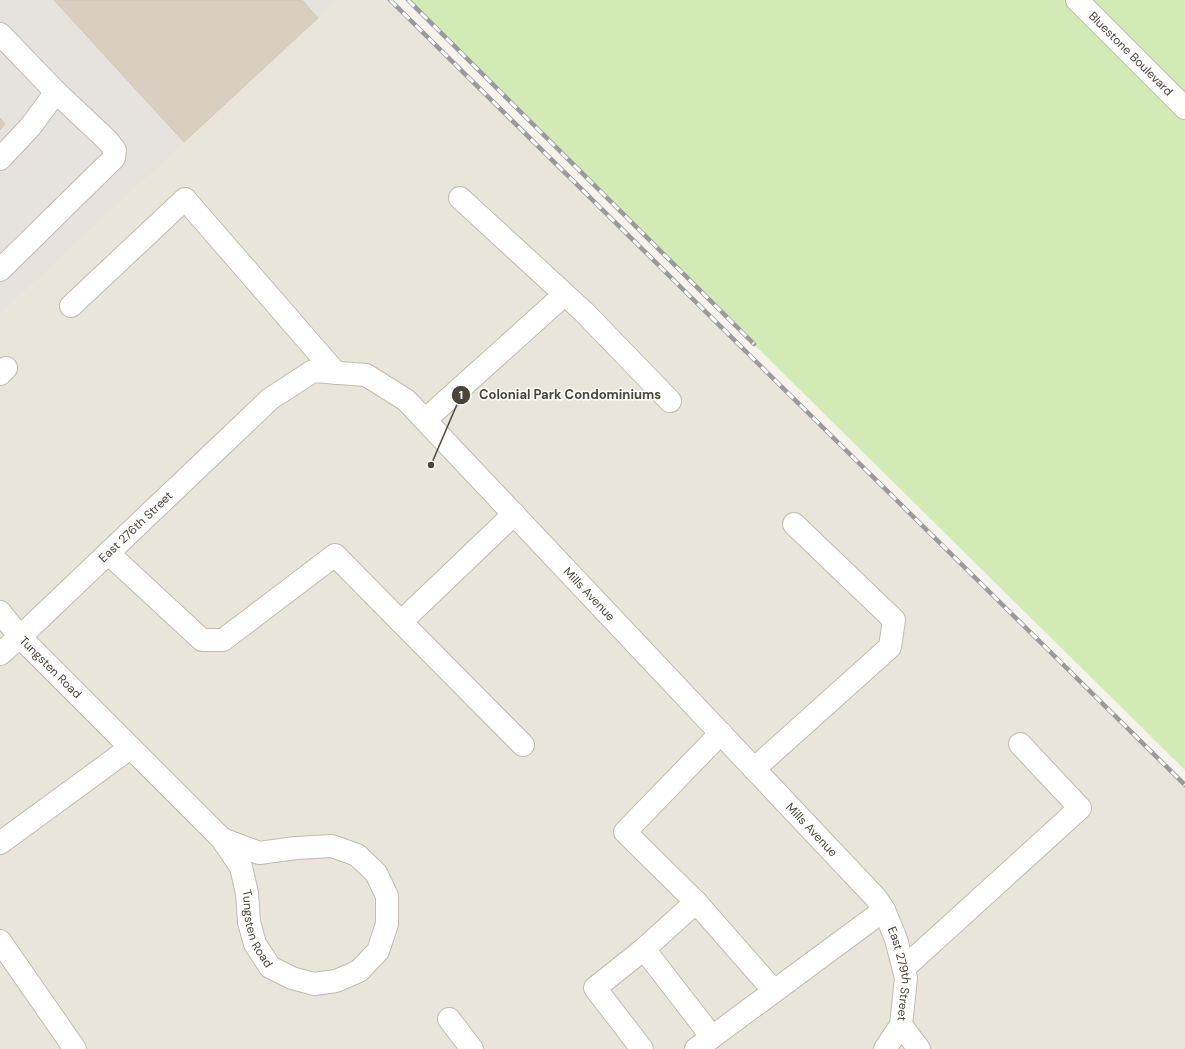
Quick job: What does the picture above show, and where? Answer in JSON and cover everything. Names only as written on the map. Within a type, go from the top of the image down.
[{"type":"street","name":"Bluestone Boulevard","points":[[1077,0],[1185,108]]},
{"type":"street","points":[[0,34],[56,92],[107,140],[115,150],[114,158],[0,270]]},
{"type":"street","points":[[0,159],[31,126],[56,92]]},
{"type":"street","points":[[460,198],[584,312],[670,401]]},
{"type":"street","points":[[71,306],[185,199],[336,373]]},
{"type":"street","points":[[425,420],[564,294]]},
{"type":"street","name":"Mills Avenue","points":[[270,399],[313,371],[366,375],[406,400],[721,733],[880,904]]},
{"type":"street","name":"East 276th Street","points":[[0,654],[20,637],[270,399]]},
{"type":"street","points":[[401,622],[514,514]]},
{"type":"street","points":[[754,769],[890,647],[894,620],[794,524]]},
{"type":"street","points":[[108,553],[202,640],[223,640],[335,555],[523,745]]},
{"type":"street","name":"Tungsten Road","points":[[0,612],[20,637],[222,839],[241,867],[247,893],[249,922],[255,944],[270,966],[292,978],[314,984],[336,980],[360,971],[378,951],[387,924],[387,896],[376,872],[357,855],[332,846],[296,848],[258,853],[222,839]]},
{"type":"street","points":[[721,733],[625,832],[696,902],[774,991]]},
{"type":"street","points":[[904,968],[1080,808],[1020,744]]},
{"type":"street","points":[[0,843],[130,748]]},
{"type":"street","points":[[642,1049],[595,988],[644,949],[696,902]]},
{"type":"street","points":[[644,949],[704,1043],[774,991],[880,904]]},
{"type":"street","name":"East 279th Street","points":[[880,904],[896,939],[906,978],[901,1025],[885,1049]]},
{"type":"street","points":[[0,941],[75,1049]]},
{"type":"street","points":[[449,1019],[472,1049]]},
{"type":"street","points":[[901,1025],[919,1049]]},
{"type":"shaded area","points":[[0,0],[338,0],[0,315]]},
{"type":"shaded area","points":[[338,0],[390,0],[1185,785],[1185,1049],[0,1049],[0,315]]},
{"type":"green space","points":[[408,0],[1185,0],[1185,770],[796,386]]},
{"type":"building","points":[[54,0],[302,0],[318,18],[184,142]]},
{"type":"building","points":[[0,118],[5,124],[0,130]]},
{"type":"railway","points":[[390,0],[1185,785]]},
{"type":"railway","points":[[408,0],[754,344]]},
{"type":"place","name":"Colonial Park Condominiums","points":[[431,465]]}]
